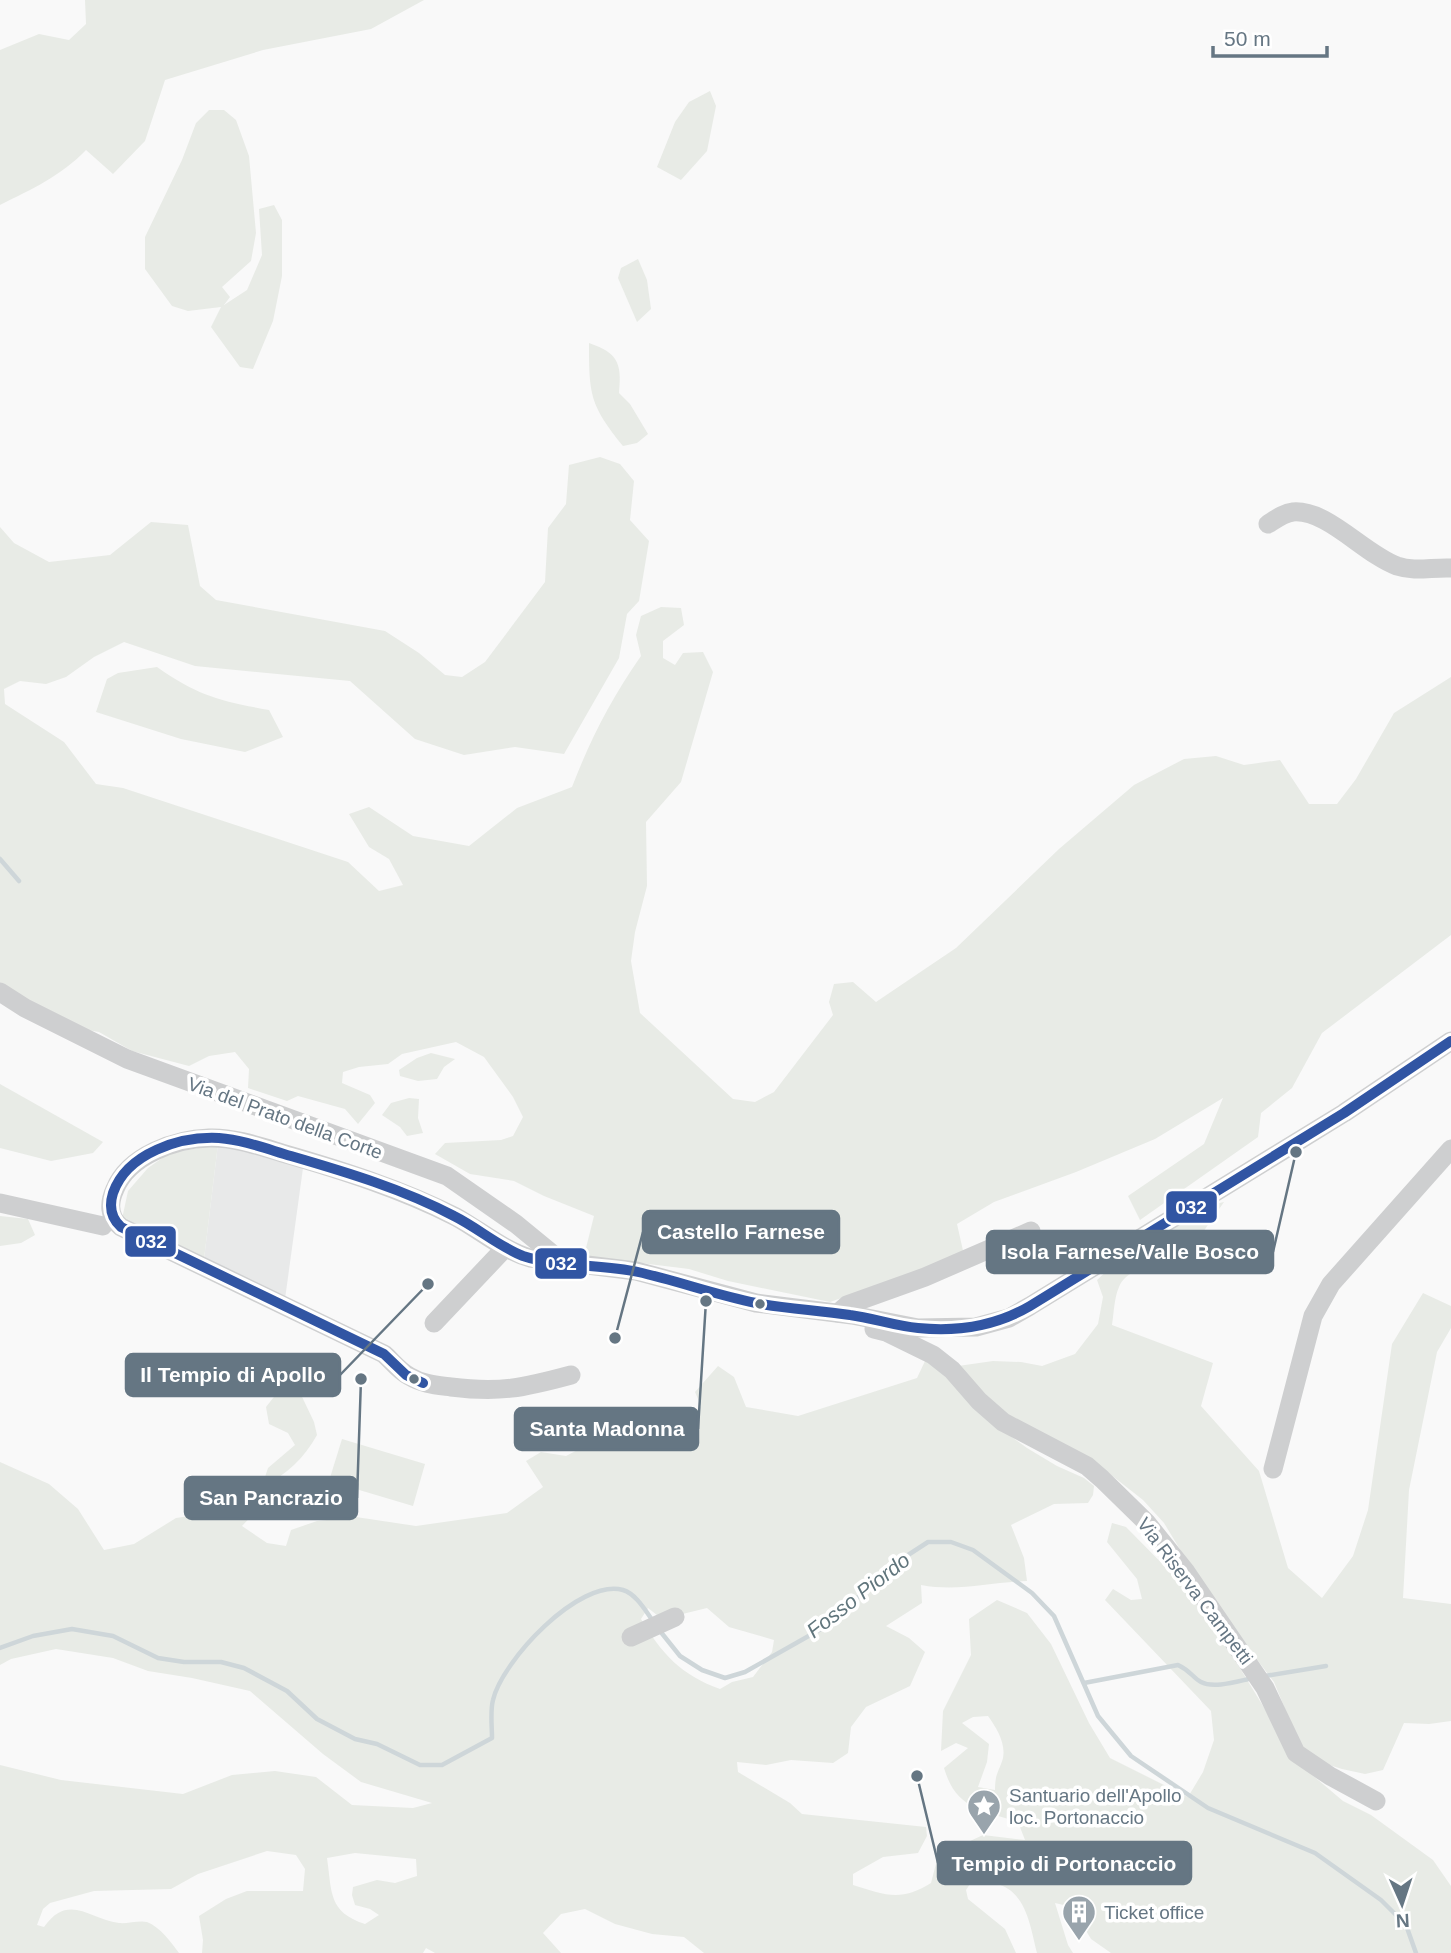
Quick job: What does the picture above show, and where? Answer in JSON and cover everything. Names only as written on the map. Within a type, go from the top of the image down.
[{"type":"street","points":[[1268,524],[1290,513],[1316,515],[1381,559],[1412,570],[1451,568]]},
{"type":"street","name":"Via del Prato della Corte","points":[[0,992],[25,1008],[127,1059],[447,1176],[516,1224],[555,1256],[557,1262]]},
{"type":"street","points":[[570,1375],[500,1391],[424,1384],[406,1375],[384,1354],[121,1227],[114,1222],[111,1206],[119,1181],[152,1153],[185,1140],[212,1138],[237,1142],[302,1158],[408,1194],[455,1217],[505,1248],[530,1258],[636,1271],[756,1303],[845,1314],[918,1328],[976,1327],[1009,1318],[1344,1113],[1451,1041]]},
{"type":"street","points":[[1273,1469],[1313,1317],[1321,1299],[1331,1284],[1451,1149]]},
{"type":"street","points":[[0,1203],[103,1226]]},
{"type":"street","points":[[845,1314],[847,1305],[925,1278],[1031,1231]]},
{"type":"street","points":[[434,1323],[505,1248]]},
{"type":"street","name":"Via Riserva Campetti","points":[[845,1314],[856,1325],[886,1332],[933,1355],[952,1370],[979,1401],[1003,1422],[1087,1466],[1102,1479],[1146,1522],[1186,1572],[1251,1664],[1296,1754],[1329,1776],[1376,1801]]},
{"type":"street","points":[[638,1634],[672,1619]]},
{"type":"shaded area","points":[[85,0],[424,0],[371,29],[263,50],[165,80],[145,141],[113,174],[86,150],[56,175],[0,205],[0,50],[39,34],[69,40],[86,24]]},
{"type":"shaded area","points":[[710,91],[716,106],[707,151],[681,180],[657,167],[675,122],[689,102]]},
{"type":"shaded area","points":[[209,110],[224,110],[236,120],[249,156],[256,233],[251,261],[222,287],[230,297],[224,305],[247,290],[262,255],[259,209],[274,205],[282,220],[282,276],[273,321],[253,369],[240,367],[211,327],[221,307],[188,311],[172,306],[145,269],[145,237],[182,160],[196,123]]},
{"type":"shaded area","points":[[638,259],[647,280],[651,309],[637,322],[618,278],[621,268]]},
{"type":"shaded area","points":[[589,343],[606,351],[616,360],[620,374],[619,393],[630,404],[648,434],[637,443],[623,446],[598,409],[591,388]]},
{"type":"shaded area","points":[[600,457],[620,464],[634,481],[630,520],[649,541],[639,601],[627,614],[619,658],[564,754],[515,747],[464,755],[415,739],[350,681],[195,666],[124,642],[94,657],[66,677],[46,684],[20,681],[4,689],[5,704],[64,742],[96,784],[123,788],[348,862],[379,891],[403,885],[389,859],[369,847],[349,814],[369,807],[413,836],[469,846],[517,808],[572,787],[602,719],[641,656],[636,635],[641,616],[661,607],[681,608],[684,625],[663,641],[663,658],[675,665],[683,653],[703,652],[713,672],[681,782],[646,822],[647,886],[635,932],[631,961],[640,1013],[733,1099],[755,1102],[774,1092],[833,1015],[829,1002],[834,984],[853,982],[876,1002],[956,948],[1059,849],[1134,785],[1184,759],[1216,756],[1244,765],[1280,760],[1309,804],[1337,804],[1356,779],[1394,713],[1451,677],[1451,935],[1322,1033],[1292,1088],[1261,1113],[1258,1137],[1140,1220],[1128,1196],[1204,1144],[1223,1098],[1155,1139],[994,1202],[957,1224],[964,1255],[830,1302],[728,1281],[689,1269],[584,1256],[594,1216],[514,1181],[470,1174],[435,1154],[445,1143],[501,1140],[513,1136],[523,1117],[513,1097],[484,1057],[456,1042],[402,1054],[388,1064],[359,1067],[343,1072],[342,1083],[370,1095],[375,1103],[358,1124],[345,1109],[298,1096],[287,1101],[248,1088],[249,1069],[235,1052],[209,1056],[189,1066],[132,1051],[99,1032],[76,1028],[0,986],[0,527],[14,543],[49,562],[110,555],[151,522],[188,525],[200,586],[216,600],[385,631],[419,653],[445,675],[462,677],[485,662],[545,582],[548,528],[566,504],[569,465]]},
{"type":"shaded area","points":[[157,667],[185,685],[210,696],[269,710],[283,737],[245,752],[181,739],[96,712],[107,679],[118,673]]},
{"type":"shaded area","points":[[431,1053],[455,1059],[444,1067],[437,1079],[418,1081],[400,1076],[399,1070],[417,1058]]},
{"type":"shaded area","points":[[0,1084],[103,1142],[93,1153],[51,1161],[0,1148]]},
{"type":"shaded area","points":[[409,1098],[419,1099],[418,1118],[423,1133],[407,1136],[400,1127],[382,1115],[391,1103]]},
{"type":"shaded area","points":[[218,1144],[303,1168],[285,1299],[204,1259]]},
{"type":"shaded area","points":[[218,1144],[204,1259],[122,1219],[128,1191],[148,1168],[168,1154]]},
{"type":"shaded area","points":[[1224,1202],[1187,1255],[1149,1265],[1123,1280],[1116,1296],[1112,1325],[1213,1363],[1201,1406],[1259,1471],[1288,1568],[1322,1598],[1353,1556],[1368,1510],[1392,1344],[1423,1293],[1451,1306],[1451,1328],[1437,1352],[1409,1490],[1403,1598],[1451,1604],[1451,1721],[1404,1723],[1383,1770],[1365,1774],[1342,1769],[1323,1763],[1302,1750],[1274,1682],[1207,1594],[1164,1523],[1143,1500],[1087,1456],[1009,1417],[986,1399],[958,1366],[993,1361],[1042,1366],[1075,1354],[1098,1324],[1103,1297],[1097,1280],[1125,1254],[1211,1205]]},
{"type":"shaded area","points":[[0,1216],[28,1219],[35,1235],[21,1243],[0,1246]]},
{"type":"shaded area","points":[[926,1359],[955,1383],[990,1421],[1027,1448],[1084,1478],[1094,1486],[1093,1495],[1088,1503],[1054,1504],[1011,1525],[1024,1558],[1027,1581],[961,1587],[921,1585],[922,1603],[886,1626],[909,1638],[925,1652],[910,1686],[866,1707],[851,1727],[848,1753],[833,1763],[791,1760],[766,1765],[737,1762],[738,1772],[790,1803],[802,1814],[926,1827],[927,1836],[918,1853],[883,1857],[853,1874],[853,1885],[874,1892],[902,1895],[920,1889],[931,1883],[938,1856],[983,1835],[1025,1840],[1018,1822],[972,1806],[955,1792],[944,1768],[968,1748],[956,1743],[941,1751],[943,1711],[971,1655],[969,1619],[997,1600],[1027,1613],[1051,1644],[1089,1723],[1110,1758],[1188,1797],[1203,1772],[1214,1740],[1211,1711],[1105,1600],[1113,1589],[1131,1600],[1142,1599],[1137,1579],[1107,1542],[1112,1523],[1126,1527],[1199,1601],[1291,1757],[1343,1801],[1371,1815],[1433,1860],[1451,1886],[1451,1953],[1111,1953],[1091,1939],[1072,1907],[1055,1903],[1073,1953],[1037,1953],[1030,1924],[1016,1896],[1000,1885],[972,1881],[966,1890],[968,1899],[1005,1929],[1016,1953],[704,1953],[684,1937],[652,1934],[615,1924],[585,1909],[561,1914],[543,1933],[561,1953],[435,1953],[426,1948],[423,1953],[202,1953],[199,1916],[226,1899],[247,1891],[303,1891],[305,1869],[296,1855],[267,1851],[198,1874],[171,1889],[94,1891],[50,1903],[43,1909],[37,1925],[44,1927],[62,1911],[71,1910],[119,1923],[147,1922],[161,1931],[179,1953],[0,1953],[0,1765],[61,1780],[183,1794],[232,1775],[275,1771],[316,1777],[352,1805],[413,1808],[432,1803],[361,1782],[323,1754],[250,1691],[148,1671],[113,1658],[56,1649],[11,1659],[0,1665],[0,1462],[49,1484],[78,1509],[104,1550],[134,1544],[176,1518],[210,1513],[252,1499],[260,1507],[242,1526],[267,1543],[286,1546],[291,1530],[317,1521],[356,1517],[416,1526],[507,1513],[543,1487],[526,1461],[541,1452],[566,1456],[591,1443],[613,1444],[685,1424],[701,1406],[695,1392],[718,1366],[734,1377],[746,1407],[798,1416],[917,1378]],"holes":[[[648,1608],[662,1619],[707,1608],[729,1627],[774,1640],[772,1652],[753,1677],[732,1682],[720,1689],[683,1670],[665,1653],[641,1619]],[[988,1716],[1002,1741],[1004,1752],[996,1776],[995,1790],[978,1787],[987,1762],[989,1744],[962,1723],[973,1717]],[[355,1853],[416,1859],[417,1876],[395,1883],[377,1880],[353,1887],[355,1905],[379,1915],[365,1924],[353,1919],[338,1907],[331,1891],[327,1858]]]},
{"type":"shaded area","points":[[294,1380],[314,1422],[317,1435],[294,1465],[262,1486],[268,1468],[295,1445],[288,1433],[269,1424],[266,1407],[281,1388]]},
{"type":"shaded area","points":[[342,1439],[425,1464],[413,1506],[329,1481]]},
{"type":"waterway","points":[[0,859],[19,881]]},
{"type":"waterway","name":"Fosso Piordo","points":[[660,1631],[680,1656],[702,1670],[725,1678],[745,1672],[821,1629],[905,1557],[928,1542],[951,1542],[973,1550],[1032,1593],[1054,1616],[1098,1716],[1131,1756],[1208,1808],[1315,1853],[1381,1900],[1406,1925],[1416,1953]]},
{"type":"waterway","name":"Fosso Piordo","points":[[0,1648],[33,1636],[72,1629],[113,1636],[158,1658],[184,1662],[221,1662],[244,1668],[287,1691],[317,1719],[355,1739],[377,1744],[420,1765],[442,1765],[492,1738],[492,1704],[499,1684],[526,1645],[565,1609],[585,1597],[605,1590],[623,1590],[636,1599],[653,1621]]},
{"type":"waterway","points":[[1084,1683],[1178,1665],[1206,1684],[1226,1684],[1253,1678]]},
{"type":"waterway","points":[[1265,1676],[1326,1666]]},
{"type":"transit line","name":"032","points":[[423,1383],[406,1375],[384,1354],[121,1227],[115,1220],[111,1207],[113,1193],[120,1179],[142,1157],[172,1144],[204,1138],[237,1141],[395,1189],[435,1206],[514,1252],[536,1260],[638,1272],[768,1305],[850,1315],[909,1327],[962,1328],[990,1323],[1030,1306],[1344,1113],[1451,1041]]},
{"type":"place","name":"Isola Farnese/Valle Bosco","points":[[1296,1152]]},
{"type":"place","name":"Il Tempio di Apollo","points":[[428,1284]]},
{"type":"place","name":"Santa Madonna","points":[[706,1301]]},
{"type":"place","name":"Castello Farnese","points":[[615,1338]]},
{"type":"place","name":"San Pancrazio","points":[[361,1379]]},
{"type":"place","name":"Tempio di Portonaccio","points":[[917,1776]]},
{"type":"place","name":"Santuario dell'Apollo loc. Portonaccio","points":[[984,1836]]},
{"type":"place","name":"Ticket office","points":[[1079,1942]]}]
